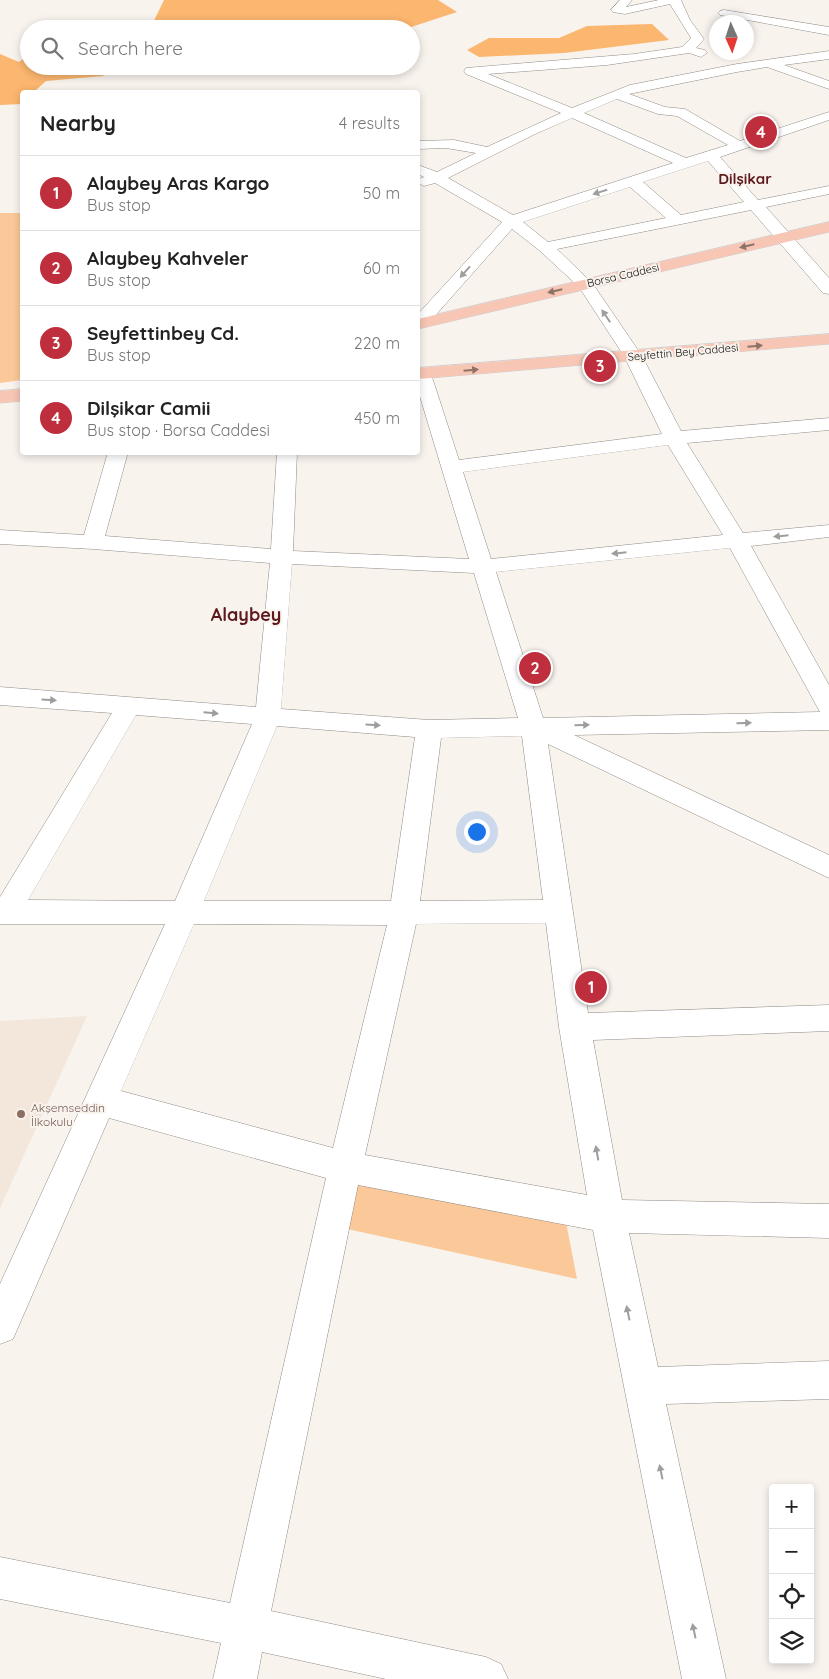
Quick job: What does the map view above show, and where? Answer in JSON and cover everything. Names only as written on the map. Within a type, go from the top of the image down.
[{"type":"main road","name":"Borsa Caddesi","points":[[420,323],[829,227]]},
{"type":"main road","name":"Seyfettin Bey Caddesi","points":[[420,374],[829,339]]},
{"type":"main road","points":[[0,397],[20,395]]},
{"type":"main road","points":[[0,404],[20,402]]},
{"type":"street","points":[[626,0],[617,10],[625,11],[674,0],[680,8],[684,20],[703,37],[687,48],[688,50]]},
{"type":"street","points":[[724,13],[829,31]]},
{"type":"street","points":[[754,23],[763,21]]},
{"type":"street","points":[[687,164],[572,112],[470,71],[561,66],[649,57],[688,50],[718,57],[737,68]]},
{"type":"street","points":[[420,183],[437,178],[572,112],[630,89],[737,68],[829,54]]},
{"type":"street","points":[[768,63],[829,85]]},
{"type":"street","points":[[618,94],[663,111],[680,112],[738,145]]},
{"type":"street","points":[[420,321],[511,221],[634,182],[738,145],[824,123]]},
{"type":"street","points":[[420,145],[444,142],[461,144],[489,152]]},
{"type":"street","points":[[711,155],[754,206],[786,237],[829,289]]},
{"type":"street","points":[[420,170],[511,221],[545,247],[585,284],[633,356],[674,438],[737,541],[829,708]]},
{"type":"street","points":[[634,182],[679,221]]},
{"type":"street","points":[[545,247],[829,190]]},
{"type":"street","points":[[420,374],[533,726],[575,1026],[608,1216],[704,1679]]},
{"type":"street","points":[[451,467],[674,438],[829,424]]},
{"type":"street","points":[[93,542],[117,455]]},
{"type":"street","points":[[0,1326],[99,1100],[185,911],[268,717],[282,557],[287,455]]},
{"type":"street","points":[[0,537],[93,542],[282,557],[482,567],[829,531]]},
{"type":"street","points":[[0,696],[429,729],[829,721]]},
{"type":"street","points":[[3,912],[129,706]]},
{"type":"street","points":[[533,726],[827,866]]},
{"type":"street","points":[[235,1679],[345,1167],[404,913],[429,729]]},
{"type":"street","points":[[3,912],[404,913],[559,911]]},
{"type":"street","points":[[575,1026],[829,1018]]},
{"type":"street","points":[[99,1100],[345,1167],[608,1216],[829,1221]]},
{"type":"street","points":[[643,1386],[829,1380]]},
{"type":"street","points":[[0,1578],[246,1627],[486,1679]]},
{"type":"shaded area","points":[[164,0],[438,0],[457,12],[420,24],[420,20],[154,20]]},
{"type":"shaded area","points":[[652,24],[669,40],[564,53],[479,57],[467,50],[489,38],[559,38],[587,26]]},
{"type":"shaded area","points":[[0,54],[20,61],[20,75],[104,75],[46,81],[36,90],[20,90],[20,104],[0,105]]},
{"type":"shaded area","points":[[0,213],[20,213],[20,380],[0,383]]},
{"type":"shaded area","name":"Akşemseddin İlkokulu","points":[[87,1016],[0,1208],[0,1021]]},
{"type":"shaded area","points":[[353,1180],[566,1222],[577,1279],[338,1227]]},
{"type":"place","name":"Dilşikar Camii","points":[[761,132]]},
{"type":"place","name":"Seyfettinbey Cd.","points":[[600,366]]},
{"type":"place","name":"Alaybey Kahveler","points":[[535,668]]},
{"type":"place","name":"Alaybey Aras Kargo","points":[[591,987]]},
{"type":"place","name":"Akşemseddin İlkokulu","points":[[21,1114]]},
{"type":"district","name":"Dilşikar","points":[[745,178]]},
{"type":"district","name":"Alaybey","points":[[246,614]]}]
